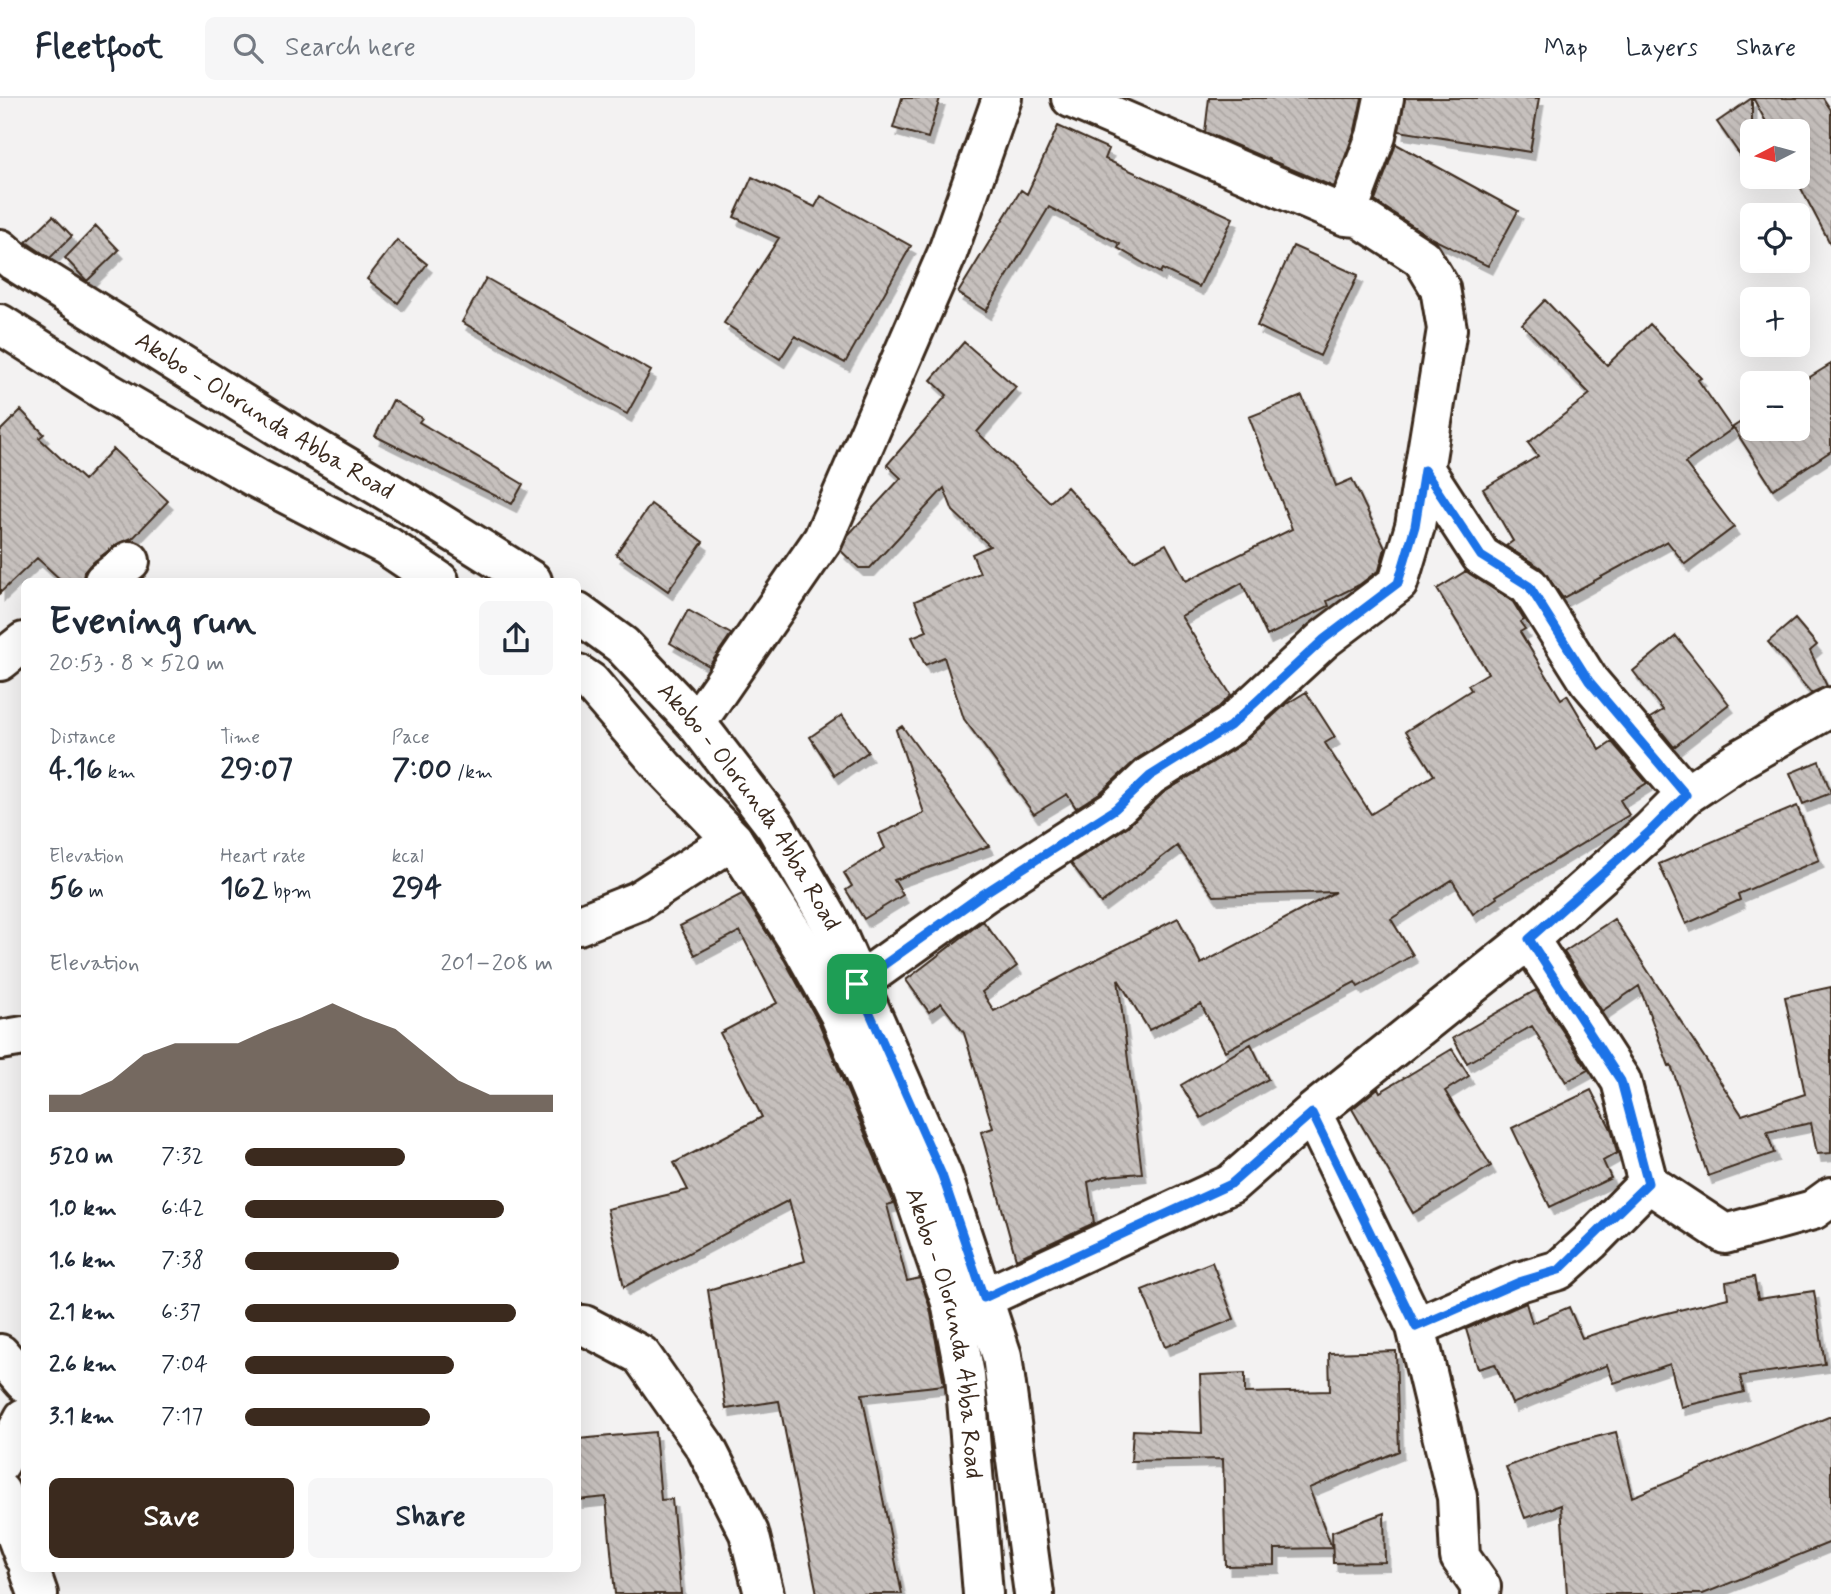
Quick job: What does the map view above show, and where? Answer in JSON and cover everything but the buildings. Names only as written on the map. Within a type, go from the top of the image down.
[{"type":"street","points":[[696,723],[823,539],[947,254],[1002,98]]},
{"type":"street","points":[[857,984],[983,894],[1115,809],[1150,776],[1230,726],[1324,639],[1398,583],[1415,526],[1447,329],[1440,288],[1422,258],[1359,217],[1346,216],[1071,98]]},
{"type":"street","points":[[1346,216],[1376,136],[1384,98]]},
{"type":"street","name":"Akobo - Olorunda Abba Road","points":[[0,249],[14,261],[145,344],[528,578]]},
{"type":"street","name":"Akobo - Olorunda Abba Road","points":[[0,324],[102,389],[256,478],[387,546],[435,578]]},
{"type":"street","points":[[102,389],[145,344]]},
{"type":"street","points":[[1424,470],[1481,556],[1529,586],[1589,681],[1686,795]]},
{"type":"street","name":"Akobo - Olorunda Abba Road","points":[[581,615],[622,645],[696,723],[776,827],[835,930],[942,1175],[1002,1356],[1034,1594]]},
{"type":"street","points":[[0,661],[21,644]]},
{"type":"street","name":"Akobo - Olorunda Abba Road","points":[[581,676],[590,682],[664,768],[733,840],[804,950],[838,1013],[912,1188],[951,1302],[965,1376],[983,1594]]},
{"type":"street","points":[[984,1298],[1231,1184],[1312,1113],[1529,939],[1650,831],[1686,795],[1737,761],[1831,707]]},
{"type":"street","points":[[581,924],[638,901],[733,840]]},
{"type":"street","points":[[1529,939],[1621,1081],[1648,1183],[1725,1234],[1813,1210],[1831,1197]]},
{"type":"street","points":[[0,1040],[21,1036]]},
{"type":"street","points":[[1312,1113],[1416,1327],[1457,1497],[1460,1557],[1481,1587],[1480,1594]]},
{"type":"street","points":[[1416,1327],[1519,1282],[1559,1270],[1648,1183]]},
{"type":"street","points":[[581,1325],[641,1355],[706,1448],[748,1533],[764,1594]]},
{"type":"street","points":[[0,1354],[21,1378]]},
{"type":"street","points":[[0,1462],[21,1424]]},
{"type":"street","points":[[0,1492],[21,1548]]},
{"type":"street","points":[[30,1572],[38,1594]]},
{"type":"route","points":[[1424,470],[1481,556],[1529,586],[1589,681],[1686,795],[1650,831],[1529,939],[1621,1081],[1648,1183],[1559,1270],[1519,1282],[1416,1327],[1312,1113],[1231,1184],[984,1298],[942,1175],[857,984],[983,894],[1115,809],[1150,776],[1230,726],[1324,639],[1398,583],[1415,526],[1424,470]]}]
